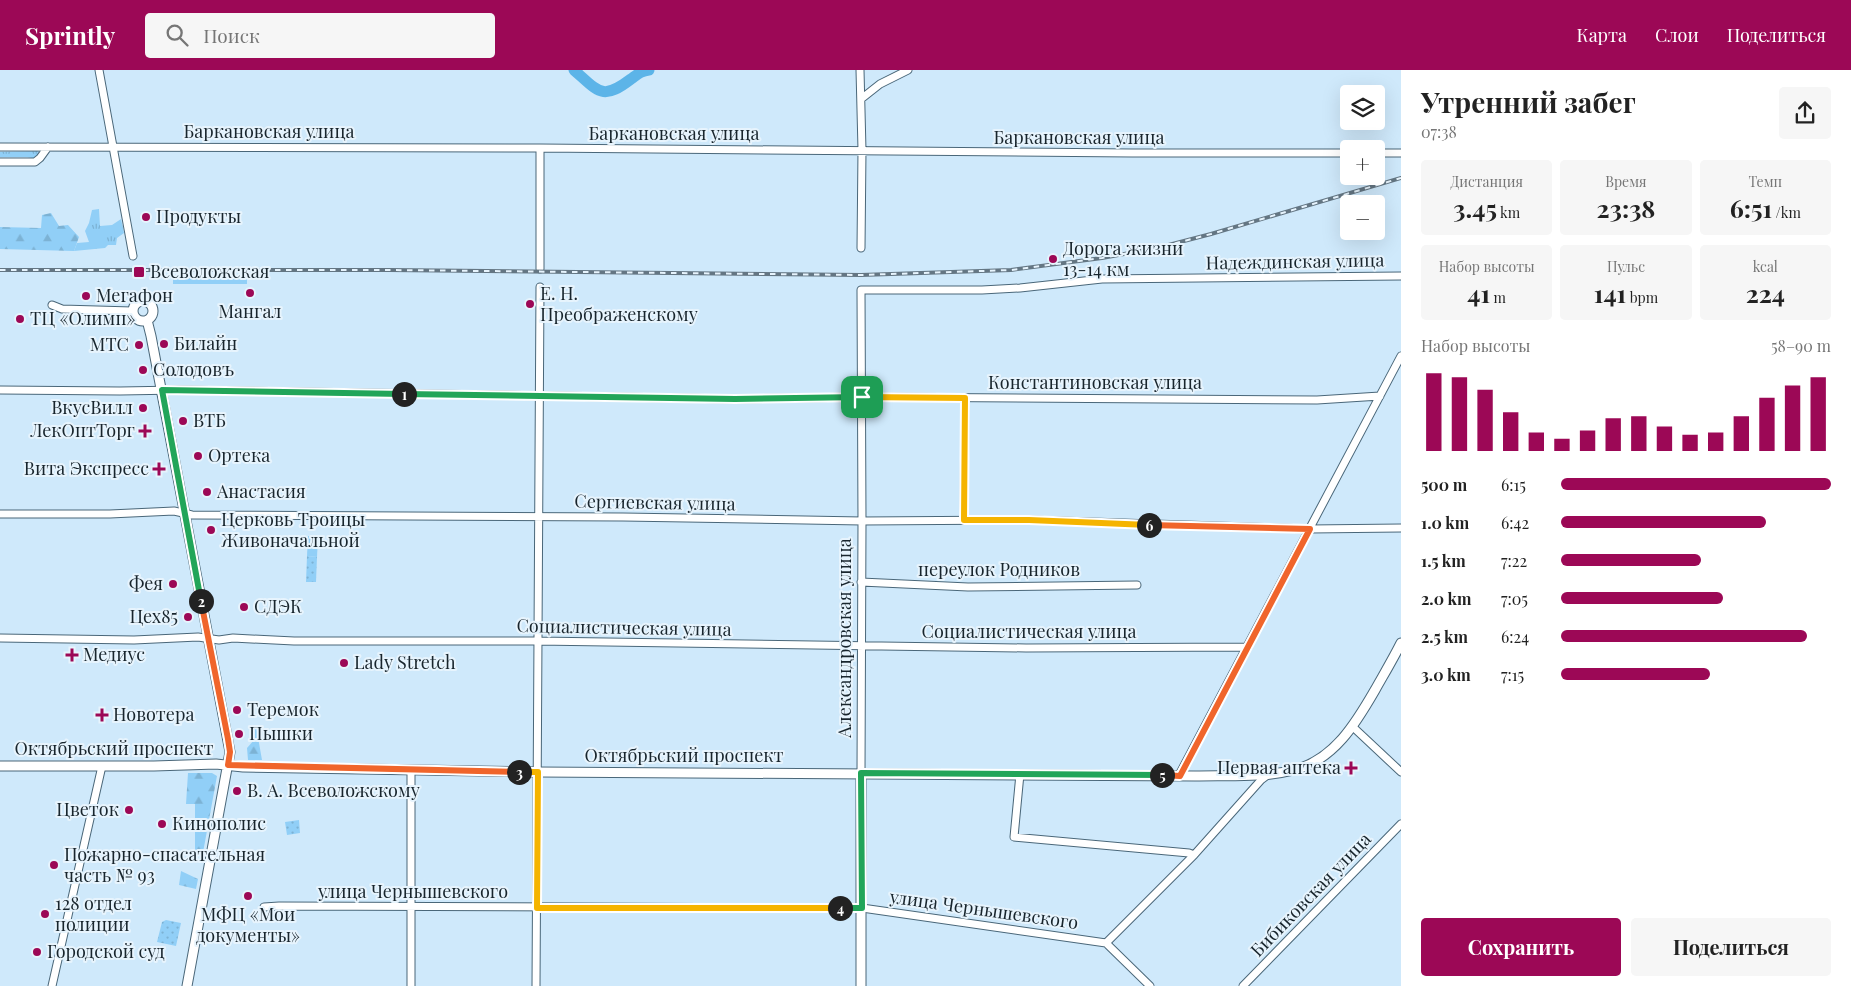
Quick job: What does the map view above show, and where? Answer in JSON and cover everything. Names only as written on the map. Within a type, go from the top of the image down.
[{"type":"street","points":[[98,70],[133,256]]},
{"type":"street","points":[[860,70],[862,248]]},
{"type":"street","points":[[861,99],[880,84],[908,70]]},
{"type":"street","name":"Баркановская улица","points":[[0,147],[1340,153]]},
{"type":"street","points":[[0,162],[35,162],[48,147]]},
{"type":"street","points":[[540,148],[540,269]]},
{"type":"street","points":[[1385,153],[1401,153]]},
{"type":"street","name":"Надеждинская улица","points":[[861,290],[1001,289],[1102,279],[1401,276]]},
{"type":"street","points":[[536,986],[540,287]]},
{"type":"street","name":"Александровская улица","points":[[861,290],[861,986]]},
{"type":"street","points":[[132,311],[136,303],[148,302],[152,306],[153,311],[147,320]]},
{"type":"street","points":[[52,305],[62,309],[132,311]]},
{"type":"street","points":[[132,311],[136,318],[147,320]]},
{"type":"street","points":[[147,320],[162,390],[230,752],[187,986]]},
{"type":"street","points":[[1180,776],[1401,356]]},
{"type":"street","name":"Константиновская улица","points":[[0,390],[162,390],[735,399],[862,397],[1317,400],[1380,396]]},
{"type":"street","points":[[964,520],[965,398]]},
{"type":"street","name":"Сергиевская улица","points":[[0,514],[110,514],[174,510],[200,515],[538,516],[862,521],[1029,520],[1310,529],[1401,528]]},
{"type":"street","name":"переулок Родников","points":[[862,582],[968,586],[1137,585]]},
{"type":"street","name":"Социалистическая улица","points":[[0,638],[140,640],[198,637],[209,639],[537,641],[1026,648],[1248,647]]},
{"type":"street","name":"Октябрьский проспект","points":[[0,766],[228,765],[538,772],[1180,776],[1269,774],[1296,770],[1321,757],[1338,743],[1353,727],[1401,643]]},
{"type":"street","points":[[1353,727],[1401,772]]},
{"type":"street","points":[[52,986],[102,766]]},
{"type":"street","points":[[410,986],[411,770]]},
{"type":"street","points":[[1020,774],[1014,837],[1194,855]]},
{"type":"street","points":[[1150,986],[1106,943],[1194,855],[1261,780],[1269,774]]},
{"type":"street","name":"Бибиковская улица","points":[[1243,986],[1401,824]]},
{"type":"street","name":"улица Чернышевского","points":[[264,908],[279,906],[862,908],[1106,943]]},
{"type":"green space","points":[[38,151],[39,155],[36,159],[0,157],[0,152]]},
{"type":"green space","points":[[99,209],[100,226],[112,225],[121,219],[124,233],[117,238],[116,245],[74,251],[77,243],[89,242],[85,231],[92,210]]},
{"type":"green space","points":[[51,213],[59,226],[68,225],[79,237],[74,251],[0,249],[0,227],[41,228],[42,215]]},
{"type":"green space","points":[[173,278],[247,278],[247,284],[173,284]]},
{"type":"green space","points":[[308,536],[318,537],[317,557],[307,556]]},
{"type":"green space","points":[[307,556],[317,557],[316,582],[306,582]]},
{"type":"green space","points":[[252,726],[256,726],[262,760],[248,760],[247,748],[254,740]]},
{"type":"green space","points":[[188,773],[212,773],[217,776],[202,858],[195,854],[195,804],[186,804]]},
{"type":"green space","points":[[299,820],[300,833],[287,835],[285,822]]},
{"type":"green space","points":[[181,871],[198,879],[196,889],[179,885]]},
{"type":"green space","points":[[166,920],[181,923],[176,946],[157,942],[162,922]]},
{"type":"waterway","points":[[574,70],[589,84],[601,91],[607,92],[649,70]]},
{"type":"railway","points":[[0,270],[389,270],[861,275],[1011,270],[1102,258],[1157,248],[1401,178]]},
{"type":"place","name":"Продукты","points":[[146,217]]},
{"type":"place","name":"Дорога жизни 13-14 км","points":[[1053,259]]},
{"type":"place","name":"Всеволожская","points":[[139,272]]},
{"type":"place","name":"Мангал","points":[[250,293]]},
{"type":"place","name":"Мегафон","points":[[86,296]]},
{"type":"place","name":"Е. Н. Преображенскому","points":[[530,304]]},
{"type":"place","name":"ТЦ «Олимп»","points":[[20,319]]},
{"type":"place","name":"Билайн","points":[[164,344]]},
{"type":"place","name":"МТС","points":[[139,345]]},
{"type":"place","name":"Солодовъ","points":[[143,370]]},
{"type":"place","name":"ВкусВилл","points":[[143,408]]},
{"type":"place","name":"ВТБ","points":[[183,421]]},
{"type":"place","name":"ЛекОптТорг","points":[[145,431]]},
{"type":"place","name":"Ортека","points":[[198,456]]},
{"type":"place","name":"Вита Экспресс","points":[[159,469]]},
{"type":"place","name":"Анастасия","points":[[207,492]]},
{"type":"place","name":"Церковь Троицы Живоначальной","points":[[211,530]]},
{"type":"place","name":"Фея","points":[[173,584]]},
{"type":"place","name":"СДЭК","points":[[244,607]]},
{"type":"place","name":"Цех85","points":[[188,617]]},
{"type":"place","name":"Медиус","points":[[72,655]]},
{"type":"place","name":"Lady Stretch","points":[[344,663]]},
{"type":"place","name":"Теремок","points":[[237,710]]},
{"type":"place","name":"Новотера","points":[[102,715]]},
{"type":"place","name":"Пышки","points":[[239,734]]},
{"type":"place","name":"Первая аптека","points":[[1351,768]]},
{"type":"place","name":"В. А. Всеволожскому","points":[[237,791]]},
{"type":"place","name":"Цветок","points":[[129,810]]},
{"type":"place","name":"Кинополис","points":[[162,824]]},
{"type":"place","name":"Пожарно-спасательная часть № 93","points":[[54,865]]},
{"type":"place","name":"МФЦ «Мои документы»","points":[[248,896]]},
{"type":"place","name":"128 отдел полиции","points":[[45,914]]},
{"type":"place","name":"Городской суд","points":[[37,952]]},
{"type":"route","points":[[162,390],[735,399],[862,397],[965,398],[964,520],[1029,520],[1310,529],[1180,776],[861,773],[862,908],[537,908],[538,772],[243,767],[228,765],[230,752],[228,739],[162,390]]}]
